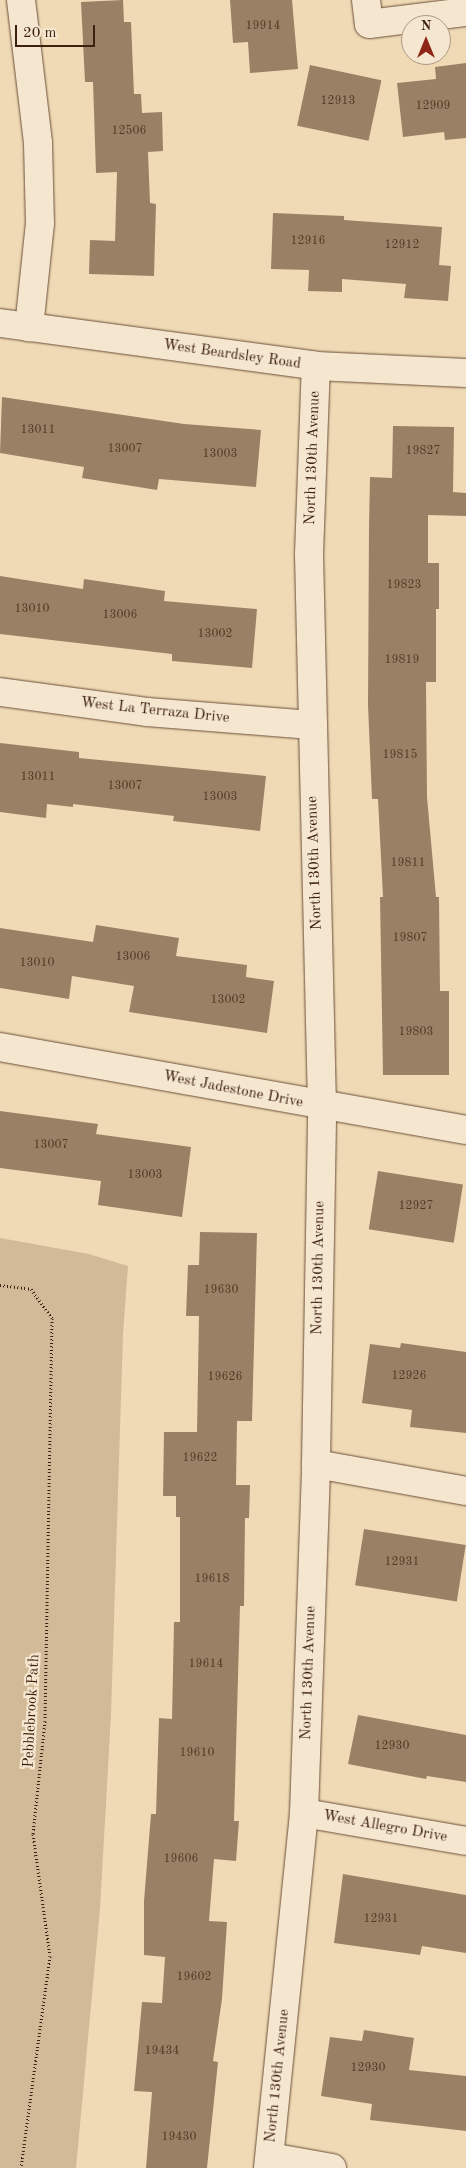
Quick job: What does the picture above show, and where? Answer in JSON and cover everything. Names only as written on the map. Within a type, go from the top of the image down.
[{"type":"street","points":[[21,0],[39,160],[40,223],[29,327]]},
{"type":"street","points":[[368,12],[466,12]]},
{"type":"street","name":"West Beardsley Road","points":[[0,323],[316,366],[466,373]]},
{"type":"street","name":"North 130th Avenue","points":[[269,2163],[304,1813],[316,1464],[322,1106],[311,725],[309,554],[316,366]]},
{"type":"street","name":"West La Terraza Drive","points":[[0,692],[147,712],[311,725]]},
{"type":"street","name":"West Jadestone Drive","points":[[0,1047],[322,1106],[466,1130]]},
{"type":"street","points":[[316,1464],[466,1491]]},
{"type":"street","name":"West Allegro Drive","points":[[304,1813],[466,1841]]},
{"type":"street","points":[[269,2163],[332,2168]]},
{"type":"path","name":"Pebblebrook Path","points":[[0,1285],[31,1289],[52,1318],[45,1721],[34,1834],[50,1956],[21,2168]]},
{"type":"shaded area","points":[[0,1238],[89,1254],[128,1266],[123,1334],[111,1715],[100,1909],[76,2168],[0,2168]]},
{"type":"building","points":[[123,0],[124,22],[131,22],[134,94],[141,94],[142,113],[162,112],[163,151],[148,152],[150,203],[156,204],[154,276],[89,274],[90,240],[115,241],[117,172],[96,173],[93,82],[85,82],[81,2]]},
{"type":"building","points":[[230,0],[292,0],[298,69],[250,73],[248,42],[233,43]]},
{"type":"building","points":[[466,63],[466,138],[445,140],[444,132],[403,137],[397,83],[436,79],[435,67]]},
{"type":"building","points":[[310,65],[381,80],[369,141],[297,126]]},
{"type":"building","points":[[273,213],[344,216],[344,220],[442,227],[439,265],[451,266],[448,301],[404,298],[406,284],[342,279],[342,292],[308,291],[309,270],[271,269]]},
{"type":"building","points":[[2,397],[184,424],[261,430],[256,487],[159,479],[157,490],[82,478],[84,467],[0,453]]},
{"type":"building","points":[[393,426],[454,427],[453,492],[466,493],[466,516],[428,515],[428,563],[439,563],[439,609],[436,609],[436,682],[426,682],[427,797],[436,897],[439,897],[440,991],[449,991],[449,1075],[383,1075],[380,897],[383,897],[378,799],[372,799],[368,705],[369,526],[370,477],[392,478]]},
{"type":"building","points":[[0,576],[83,589],[84,579],[165,591],[164,601],[257,609],[252,668],[172,661],[172,654],[0,634]]},
{"type":"building","points":[[0,743],[79,752],[79,758],[266,776],[260,831],[173,821],[174,816],[73,804],[73,807],[47,804],[46,818],[0,812]]},
{"type":"building","points":[[96,925],[179,938],[176,956],[247,965],[246,977],[274,981],[267,1033],[129,1012],[134,986],[72,976],[69,999],[0,988],[0,928],[93,942]]},
{"type":"building","points":[[0,1111],[98,1124],[96,1134],[191,1147],[182,1217],[98,1205],[101,1181],[0,1168]]},
{"type":"building","points":[[378,1171],[463,1184],[454,1243],[369,1229]]},
{"type":"building","points":[[200,1232],[257,1233],[252,1421],[237,1421],[236,1485],[250,1485],[249,1518],[245,1518],[244,1606],[240,1606],[234,1821],[239,1821],[236,1861],[214,1859],[209,1921],[227,1922],[222,1999],[213,2061],[218,2062],[207,2168],[146,2168],[152,2092],[134,2091],[142,2002],[162,2003],[165,1957],[144,1955],[144,1901],[151,1814],[156,1814],[159,1718],[172,1719],[174,1622],[180,1622],[180,1517],[176,1517],[176,1496],[163,1496],[164,1432],[197,1432],[199,1316],[186,1316],[188,1265],[199,1265]]},
{"type":"building","points":[[401,1343],[466,1352],[466,1433],[410,1427],[412,1410],[362,1403],[370,1344],[400,1348]]},
{"type":"building","points":[[364,1529],[466,1545],[457,1601],[355,1585]]},
{"type":"building","points":[[358,1715],[466,1735],[466,1782],[427,1776],[426,1779],[348,1764]]},
{"type":"building","points":[[343,1874],[466,1895],[466,1953],[422,1946],[420,1955],[334,1943]]},
{"type":"building","points":[[364,2030],[414,2038],[409,2070],[466,2076],[466,2131],[370,2120],[372,2104],[321,2096],[330,2037],[362,2041]]}]
